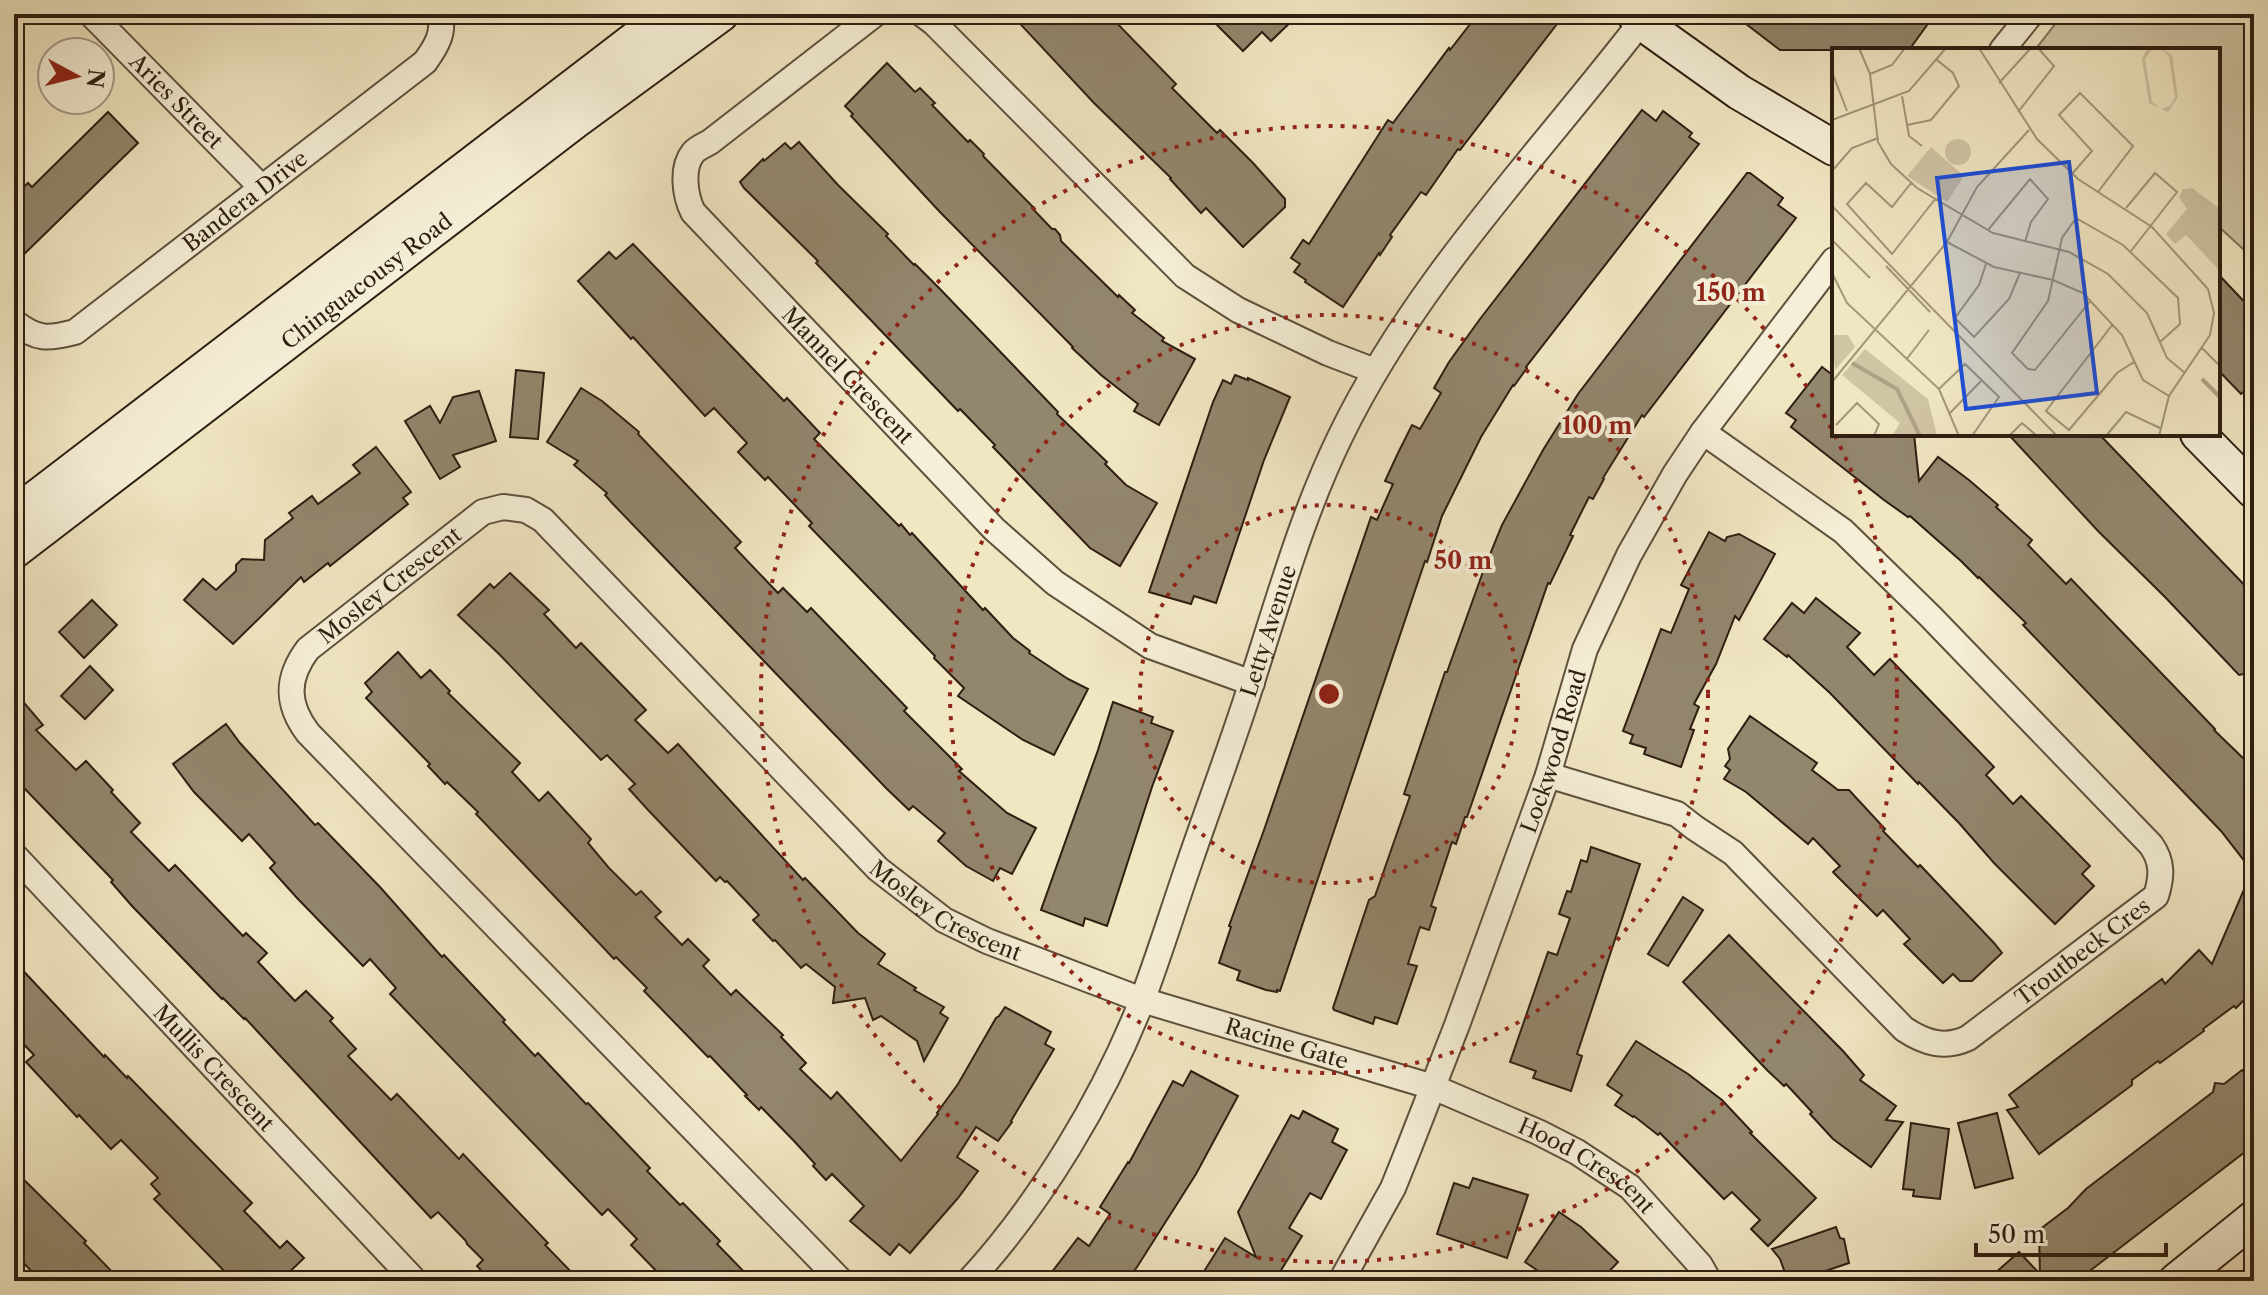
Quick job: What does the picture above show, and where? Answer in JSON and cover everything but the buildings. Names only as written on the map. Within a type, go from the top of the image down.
[{"type":"main road","name":"Chinguacousy Road","points":[[14,515],[668,14]]},
{"type":"main road","name":"Chinguacousy Road","points":[[14,551],[575,121],[721,14]]},
{"type":"main road","points":[[1638,18],[1739,92],[1832,147]]},
{"type":"main road","points":[[2200,436],[2254,491]]},
{"type":"main road","points":[[2176,1281],[2254,1218]]},
{"type":"street","name":"Aries Street","points":[[91,14],[262,188]]},
{"type":"street","name":"Bandera Drive","points":[[14,322],[32,334],[52,338],[75,332],[425,62],[438,44],[442,21],[439,14]]},
{"type":"street","name":"Mannel Crescent","points":[[875,14],[710,142],[694,151],[686,184],[687,200],[693,212],[994,529],[1055,583],[1150,646],[1252,683]]},
{"type":"street","points":[[922,14],[1185,276],[1238,310],[1328,353],[1375,371]]},
{"type":"street","points":[[2004,48],[2031,14]]},
{"type":"street","name":"Letty Avenue","points":[[969,1281],[1007,1235],[1070,1144],[1100,1090],[1142,1000],[1252,683],[1299,536],[1339,439],[1375,371],[1414,311],[1480,221],[1638,18]]},
{"type":"street","name":"Lockwood Road","points":[[1341,1281],[1393,1188],[1548,775],[1585,649],[1629,555],[1703,432],[1832,263]]},
{"type":"street","name":"Troutbeck Cres","points":[[1548,775],[1677,814],[1733,853],[1904,1029],[1933,1045],[1944,1042],[1956,1044],[1968,1038],[2156,896],[2162,877],[2158,854],[2151,845],[1930,616],[1843,531],[1703,432]]},
{"type":"street","name":"Mosley Crescent","points":[[841,1281],[308,733],[298,720],[290,696],[293,677],[308,649],[483,512],[503,507],[526,510],[543,520],[878,869],[912,897],[944,920],[987,941],[1142,1000]]},
{"type":"street","name":"Mullis Crescent","points":[[14,855],[415,1281]]},
{"type":"street","name":"Racine Gate","points":[[1142,1000],[1433,1087]]},
{"type":"street","name":"Hood Crescent","points":[[1433,1087],[1538,1132],[1577,1152],[1630,1187],[1700,1265],[1709,1281]]},
{"type":"shaded area","points":[[2063,14],[2254,14],[2254,259],[2220,228],[2220,48],[2037,48]]}]
